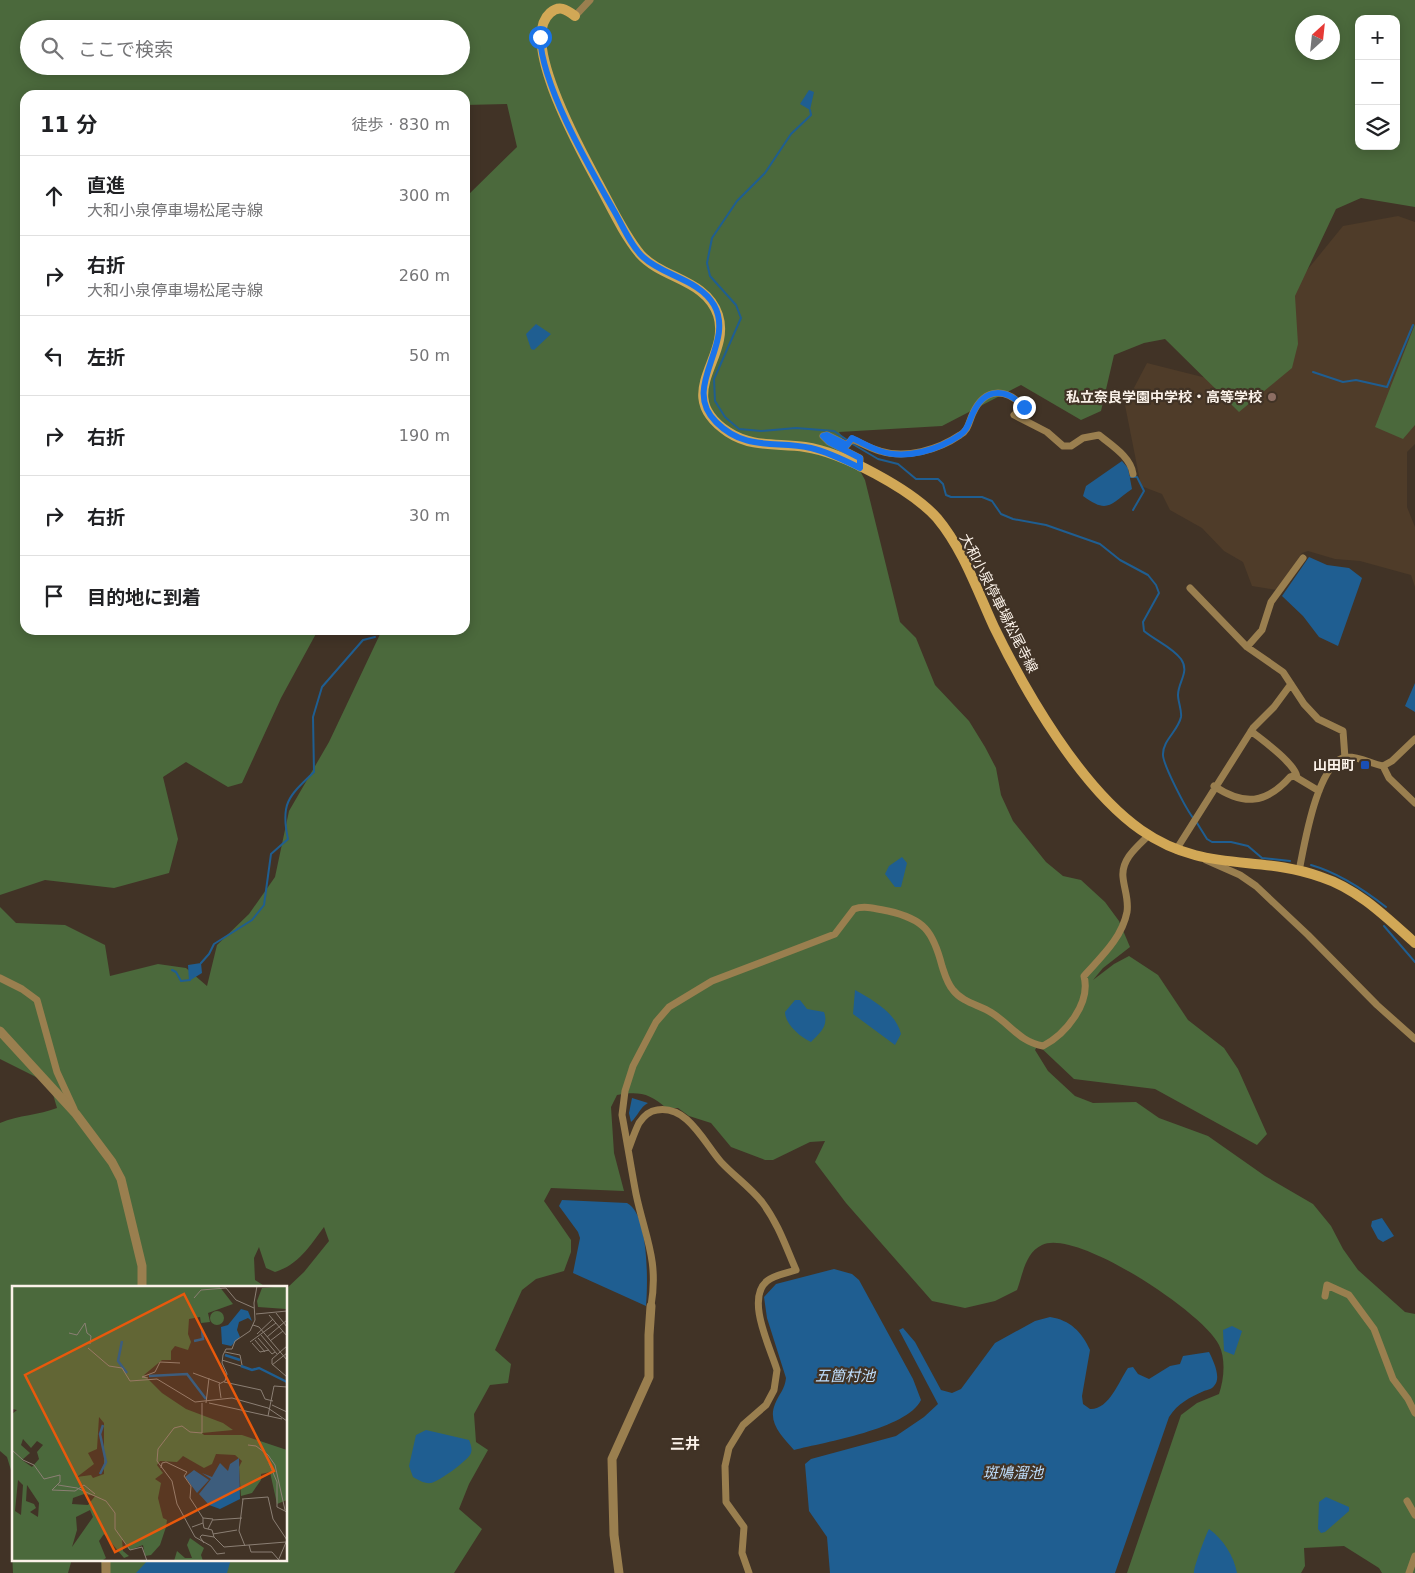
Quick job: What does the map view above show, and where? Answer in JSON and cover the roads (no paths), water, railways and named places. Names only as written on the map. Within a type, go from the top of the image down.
[{"type":"main road","name":"大和小泉停車場松尾寺線","points":[[575,16],[566,8],[557,8],[545,18],[540,37],[548,76],[583,155],[630,238],[643,257],[703,292],[713,304],[720,318],[720,333],[703,386],[706,407],[710,416],[726,431],[751,443],[810,447],[860,468],[908,493],[937,519],[961,555],[1015,667],[1033,699],[1076,762],[1107,801],[1149,835],[1176,850],[1199,857],[1299,871],[1324,877],[1350,890],[1378,910],[1415,942]]},
{"type":"street","points":[[575,16],[590,0]]},
{"type":"street","points":[[860,468],[860,458],[829,442],[823,436],[827,435],[880,452],[904,454],[928,451],[962,434],[982,400],[996,392],[1002,392],[1016,398],[1024,407],[1014,415],[1047,432],[1063,446],[1071,446],[1083,438],[1099,435],[1125,457],[1133,474]]},
{"type":"street","points":[[1247,647],[1262,630],[1269,605],[1303,558]]},
{"type":"street","points":[[1190,588],[1247,647],[1282,672],[1304,704],[1318,719],[1343,731],[1344,758]]},
{"type":"street","points":[[1176,850],[1214,786],[1251,731],[1291,684]]},
{"type":"street","points":[[1251,731],[1290,765],[1296,772],[1297,777]]},
{"type":"street","points":[[1383,766],[1392,761],[1415,739]]},
{"type":"street","points":[[1299,871],[1312,806],[1336,763],[1344,758],[1354,757],[1383,766],[1389,778],[1415,803]]},
{"type":"street","points":[[1214,786],[1234,798],[1260,798],[1273,794],[1290,777],[1297,777],[1319,791]]},
{"type":"street","points":[[619,1573],[614,1535],[612,1459],[649,1377],[649,1319],[653,1257],[636,1192],[622,1114],[624,1091],[637,1059],[662,1014],[678,1001],[712,981],[835,934],[854,909],[859,907],[899,914],[925,926],[932,935],[937,947],[946,979],[957,995],[992,1013],[1031,1044],[1043,1046],[1064,1029],[1083,1003],[1086,993],[1084,976],[1119,934],[1127,912],[1128,903],[1123,869],[1130,854],[1149,835]]},
{"type":"street","points":[[1199,857],[1240,875],[1256,886],[1308,935],[1377,1005],[1415,1039]]},
{"type":"street","points":[[0,978],[22,989],[37,1000],[57,1072],[76,1114]]},
{"type":"street","points":[[0,1030],[76,1114],[112,1162],[121,1179],[142,1266],[142,1286]]},
{"type":"street","points":[[629,1150],[639,1124],[644,1116],[653,1111],[663,1109],[675,1112],[686,1119],[722,1163],[761,1201],[780,1232],[796,1270],[772,1278],[762,1286],[759,1294],[759,1312],[776,1364],[777,1379],[766,1405],[743,1425],[734,1439],[725,1466],[726,1502],[744,1527],[742,1553],[749,1573]]},
{"type":"street","points":[[1325,1296],[1327,1285],[1349,1295],[1374,1328],[1393,1379],[1408,1398],[1415,1413]]},
{"type":"street","points":[[1407,1501],[1415,1515]]},
{"type":"street","points":[[1409,1573],[1415,1556]]},
{"type":"street","points":[[106,1560],[106,1573]]},
{"type":"water","points":[[809,90],[814,92],[810,110],[800,104]]},
{"type":"water","points":[[536,324],[551,334],[534,350],[531,349],[526,334]]},
{"type":"water","points":[[1122,461],[1128,468],[1132,489],[1113,503],[1103,506],[1091,502],[1083,496],[1086,486]]},
{"type":"water","points":[[1309,557],[1327,565],[1349,568],[1362,578],[1338,646],[1319,637],[1303,616],[1282,596]]},
{"type":"water","points":[[1415,683],[1415,712],[1405,706]]},
{"type":"water","points":[[902,857],[907,863],[901,887],[895,887],[885,874],[889,866]]},
{"type":"water","points":[[201,963],[202,973],[189,981],[188,965]]},
{"type":"water","points":[[855,990],[889,1013],[901,1034],[895,1045],[853,1014]]},
{"type":"water","points":[[795,1000],[800,1000],[807,1009],[824,1012],[824,1025],[811,1042],[794,1030],[786,1017],[785,1012]]},
{"type":"water","points":[[632,1098],[648,1103],[631,1122],[629,1113]]},
{"type":"water","points":[[562,1200],[627,1203],[634,1210],[640,1220],[646,1250],[646,1306],[573,1273],[580,1238],[578,1232],[559,1206]]},
{"type":"water","points":[[1382,1218],[1394,1236],[1383,1242],[1378,1239],[1371,1226],[1372,1221]]},
{"type":"water","name":"五箇村池","points":[[834,1269],[852,1274],[859,1280],[913,1379],[921,1400],[913,1410],[900,1419],[883,1426],[864,1433],[794,1450],[777,1429],[773,1417],[775,1404],[786,1378],[767,1318],[764,1297],[776,1284]]},
{"type":"water","name":"斑鳩溜池","points":[[1050,1317],[1064,1321],[1079,1332],[1090,1350],[1082,1396],[1083,1404],[1090,1409],[1103,1405],[1108,1400],[1128,1368],[1133,1367],[1138,1374],[1149,1379],[1170,1366],[1180,1364],[1183,1356],[1209,1352],[1216,1369],[1217,1378],[1213,1387],[1184,1401],[1169,1417],[1115,1573],[830,1573],[827,1537],[809,1511],[805,1464],[811,1459],[896,1436],[924,1417],[938,1404],[899,1330],[903,1328],[915,1342],[941,1390],[952,1393],[961,1389],[995,1343],[1035,1321]]},
{"type":"water","points":[[1232,1326],[1242,1331],[1234,1355],[1224,1351],[1223,1330]]},
{"type":"water","points":[[426,1430],[469,1440],[471,1448],[470,1455],[463,1462],[446,1475],[431,1483],[413,1477],[409,1466],[416,1435]]},
{"type":"water","points":[[1326,1497],[1349,1507],[1349,1511],[1325,1532],[1321,1533],[1318,1529],[1319,1502]]},
{"type":"water","points":[[1209,1529],[1227,1548],[1237,1573],[1194,1573]]},
{"type":"water","points":[[148,1560],[231,1560],[227,1573],[136,1573]]},
{"type":"waterway","points":[[810,110],[811,115],[791,134],[765,173],[737,201],[712,238],[707,263],[710,276],[736,305],[741,318],[714,379],[715,401],[725,417],[739,429],[761,431],[796,428],[834,431],[847,440]]},
{"type":"waterway","points":[[1313,372],[1343,382],[1356,380],[1387,387],[1413,325]]},
{"type":"waterway","points":[[851,443],[878,459],[898,464],[916,479],[938,479],[943,484],[946,495],[951,497],[982,497],[992,501],[1001,514],[1013,519],[1046,525],[1100,544],[1120,560],[1148,575],[1156,585],[1159,593],[1143,622],[1144,631],[1177,655],[1181,659],[1184,668],[1178,690],[1181,717],[1177,727],[1165,744],[1163,754],[1166,767],[1194,819]]},
{"type":"waterway","points":[[1130,477],[1137,477],[1144,491],[1133,510]]},
{"type":"waterway","points":[[201,963],[209,954],[214,944],[252,920],[264,905],[271,854],[288,839],[285,817],[286,808],[293,794],[314,772],[313,717],[322,687],[363,640],[375,637]]},
{"type":"waterway","points":[[1197,823],[1207,839],[1212,842],[1231,842],[1248,846],[1262,858],[1290,861]]},
{"type":"waterway","points":[[1311,865],[1331,872],[1350,882],[1386,907]]},
{"type":"waterway","points":[[1384,926],[1415,962]]},
{"type":"waterway","points":[[172,970],[176,972],[181,981],[190,980]]},
{"type":"place","name":"私立奈良学園中学校・高等学校","points":[[1272,397]]},
{"type":"place","name":"山田町","points":[[1365,765]]},
{"type":"district","name":"三井","points":[[685,1444]]}]
